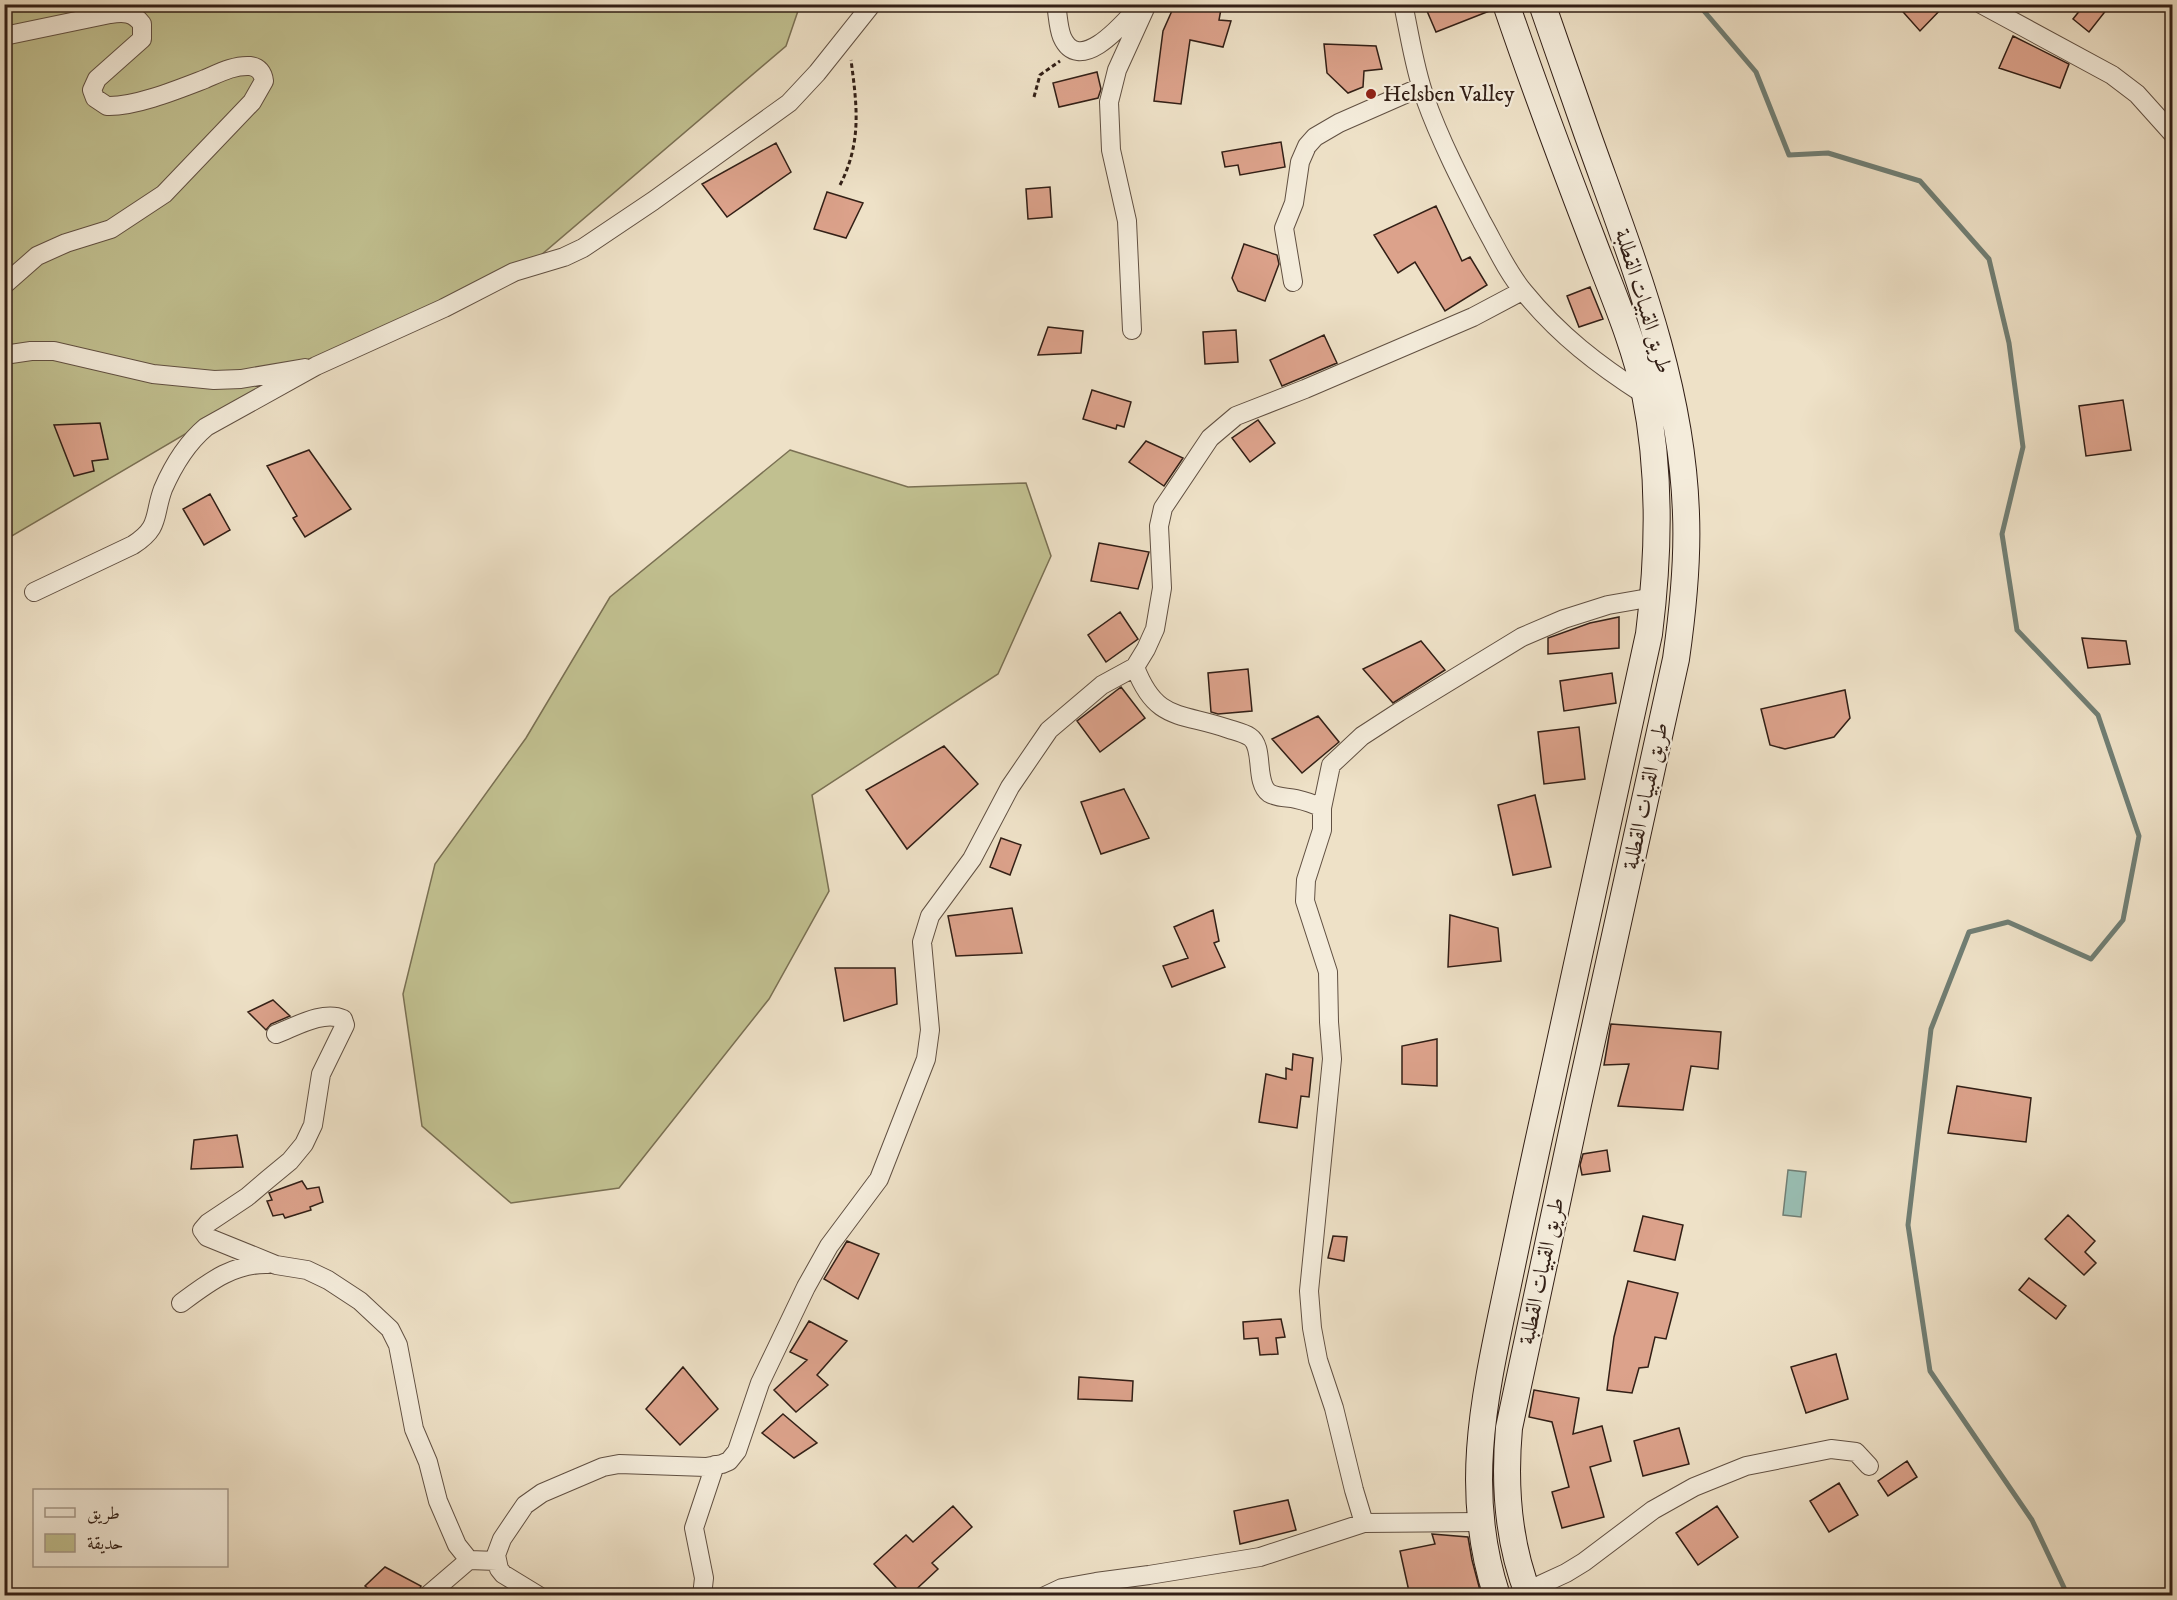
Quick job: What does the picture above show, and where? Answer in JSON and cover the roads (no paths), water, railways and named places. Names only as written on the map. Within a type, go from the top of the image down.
[{"type":"main road","points":[[1497,1596],[1487,1560],[1481,1522],[1478,1458],[1482,1424],[1493,1354],[1649,634],[1654,597],[1657,535],[1652,434],[1645,394],[1620,314],[1539,100],[1506,4]]},
{"type":"main road","name":"طريق القبيات القطلبة","points":[[1528,1593],[1517,1558],[1509,1511],[1506,1465],[1509,1428],[1676,659],[1687,555],[1686,512],[1679,440],[1656,333],[1614,206],[1542,4]]},
{"type":"main road","points":[[1482,1424],[1509,1428]]},
{"type":"street","points":[[34,592],[146,537],[155,522],[163,489],[186,446],[207,427],[316,366],[444,308],[514,272],[564,257],[583,248],[653,201],[789,103],[817,73],[872,4]]},
{"type":"street","points":[[1056,4],[1061,34],[1068,46],[1076,50],[1088,50],[1107,40],[1142,4]]},
{"type":"street","points":[[1132,330],[1127,221],[1111,150],[1109,102],[1117,70],[1147,4]]},
{"type":"street","points":[[1403,4],[1421,87],[1441,138],[1497,249],[1522,291],[1584,354],[1645,394]]},
{"type":"street","points":[[1981,4],[2112,75],[2137,94],[2172,133]]},
{"type":"street","points":[[4,36],[110,14],[134,15],[142,24],[142,39],[97,79],[92,90],[95,98],[107,106],[130,103],[180,89],[238,67],[255,67],[262,73],[264,81],[252,102],[164,194],[111,230],[66,243],[38,256],[4,285]]},
{"type":"street","points":[[1293,282],[1284,228],[1294,203],[1300,162],[1307,146],[1315,137],[1339,123],[1421,87]]},
{"type":"street","points":[[539,1596],[503,1574],[497,1561],[497,1551],[502,1539],[525,1505],[542,1492],[603,1467],[619,1464],[706,1467],[729,1461],[737,1452],[760,1383],[806,1287],[829,1246],[879,1179],[926,1059],[929,1045],[929,1012],[922,942],[930,916],[972,859],[1010,787],[1049,730],[1102,685],[1135,667],[1146,649],[1155,629],[1162,588],[1159,526],[1162,508],[1210,438],[1236,416],[1473,317],[1522,291]]},
{"type":"street","points":[[4,355],[31,351],[54,351],[153,374],[214,380],[231,380],[316,366]]},
{"type":"street","points":[[1364,1523],[1334,1408],[1318,1360],[1308,1291],[1332,1059],[1328,972],[1305,901],[1306,880],[1321,836],[1322,808],[1331,765],[1362,736],[1522,637],[1564,619],[1608,605],[1654,597]]},
{"type":"street","points":[[1135,667],[1148,694],[1162,709],[1171,714],[1208,722],[1250,737],[1257,747],[1264,786],[1271,794],[1311,802],[1322,808]]},
{"type":"street","points":[[276,1034],[307,1022],[332,1016],[343,1019],[345,1025],[321,1074],[313,1125],[304,1144],[290,1161],[208,1223],[202,1230],[207,1237],[276,1264],[307,1270],[328,1280],[360,1301],[390,1329],[398,1345],[414,1429],[428,1462],[438,1501],[457,1545],[469,1560]]},
{"type":"street","points":[[181,1303],[232,1269],[256,1264],[276,1264]]},
{"type":"street","points":[[1528,1593],[1566,1574],[1663,1504],[1694,1487],[1746,1466],[1831,1449],[1856,1452],[1869,1466]]},
{"type":"street","points":[[702,1596],[704,1578],[694,1528],[715,1465]]},
{"type":"street","points":[[1045,1596],[1062,1588],[1260,1557],[1364,1523],[1481,1522]]},
{"type":"street","points":[[427,1596],[469,1560],[497,1561]]},
{"type":"water","points":[[1788,1170],[1806,1172],[1801,1217],[1783,1215]]},
{"type":"waterway","points":[[1698,4],[1756,72],[1789,155],[1828,153],[1920,181],[1989,259],[2009,343],[2023,447],[2002,534],[2017,630],[2098,715],[2139,836],[2123,920],[2091,959],[2008,922],[1969,932],[1931,1029],[1908,1225],[1930,1371],[2032,1520],[2068,1596]]},
{"type":"place","name":"Helsben Valley","points":[[1371,94]]}]
